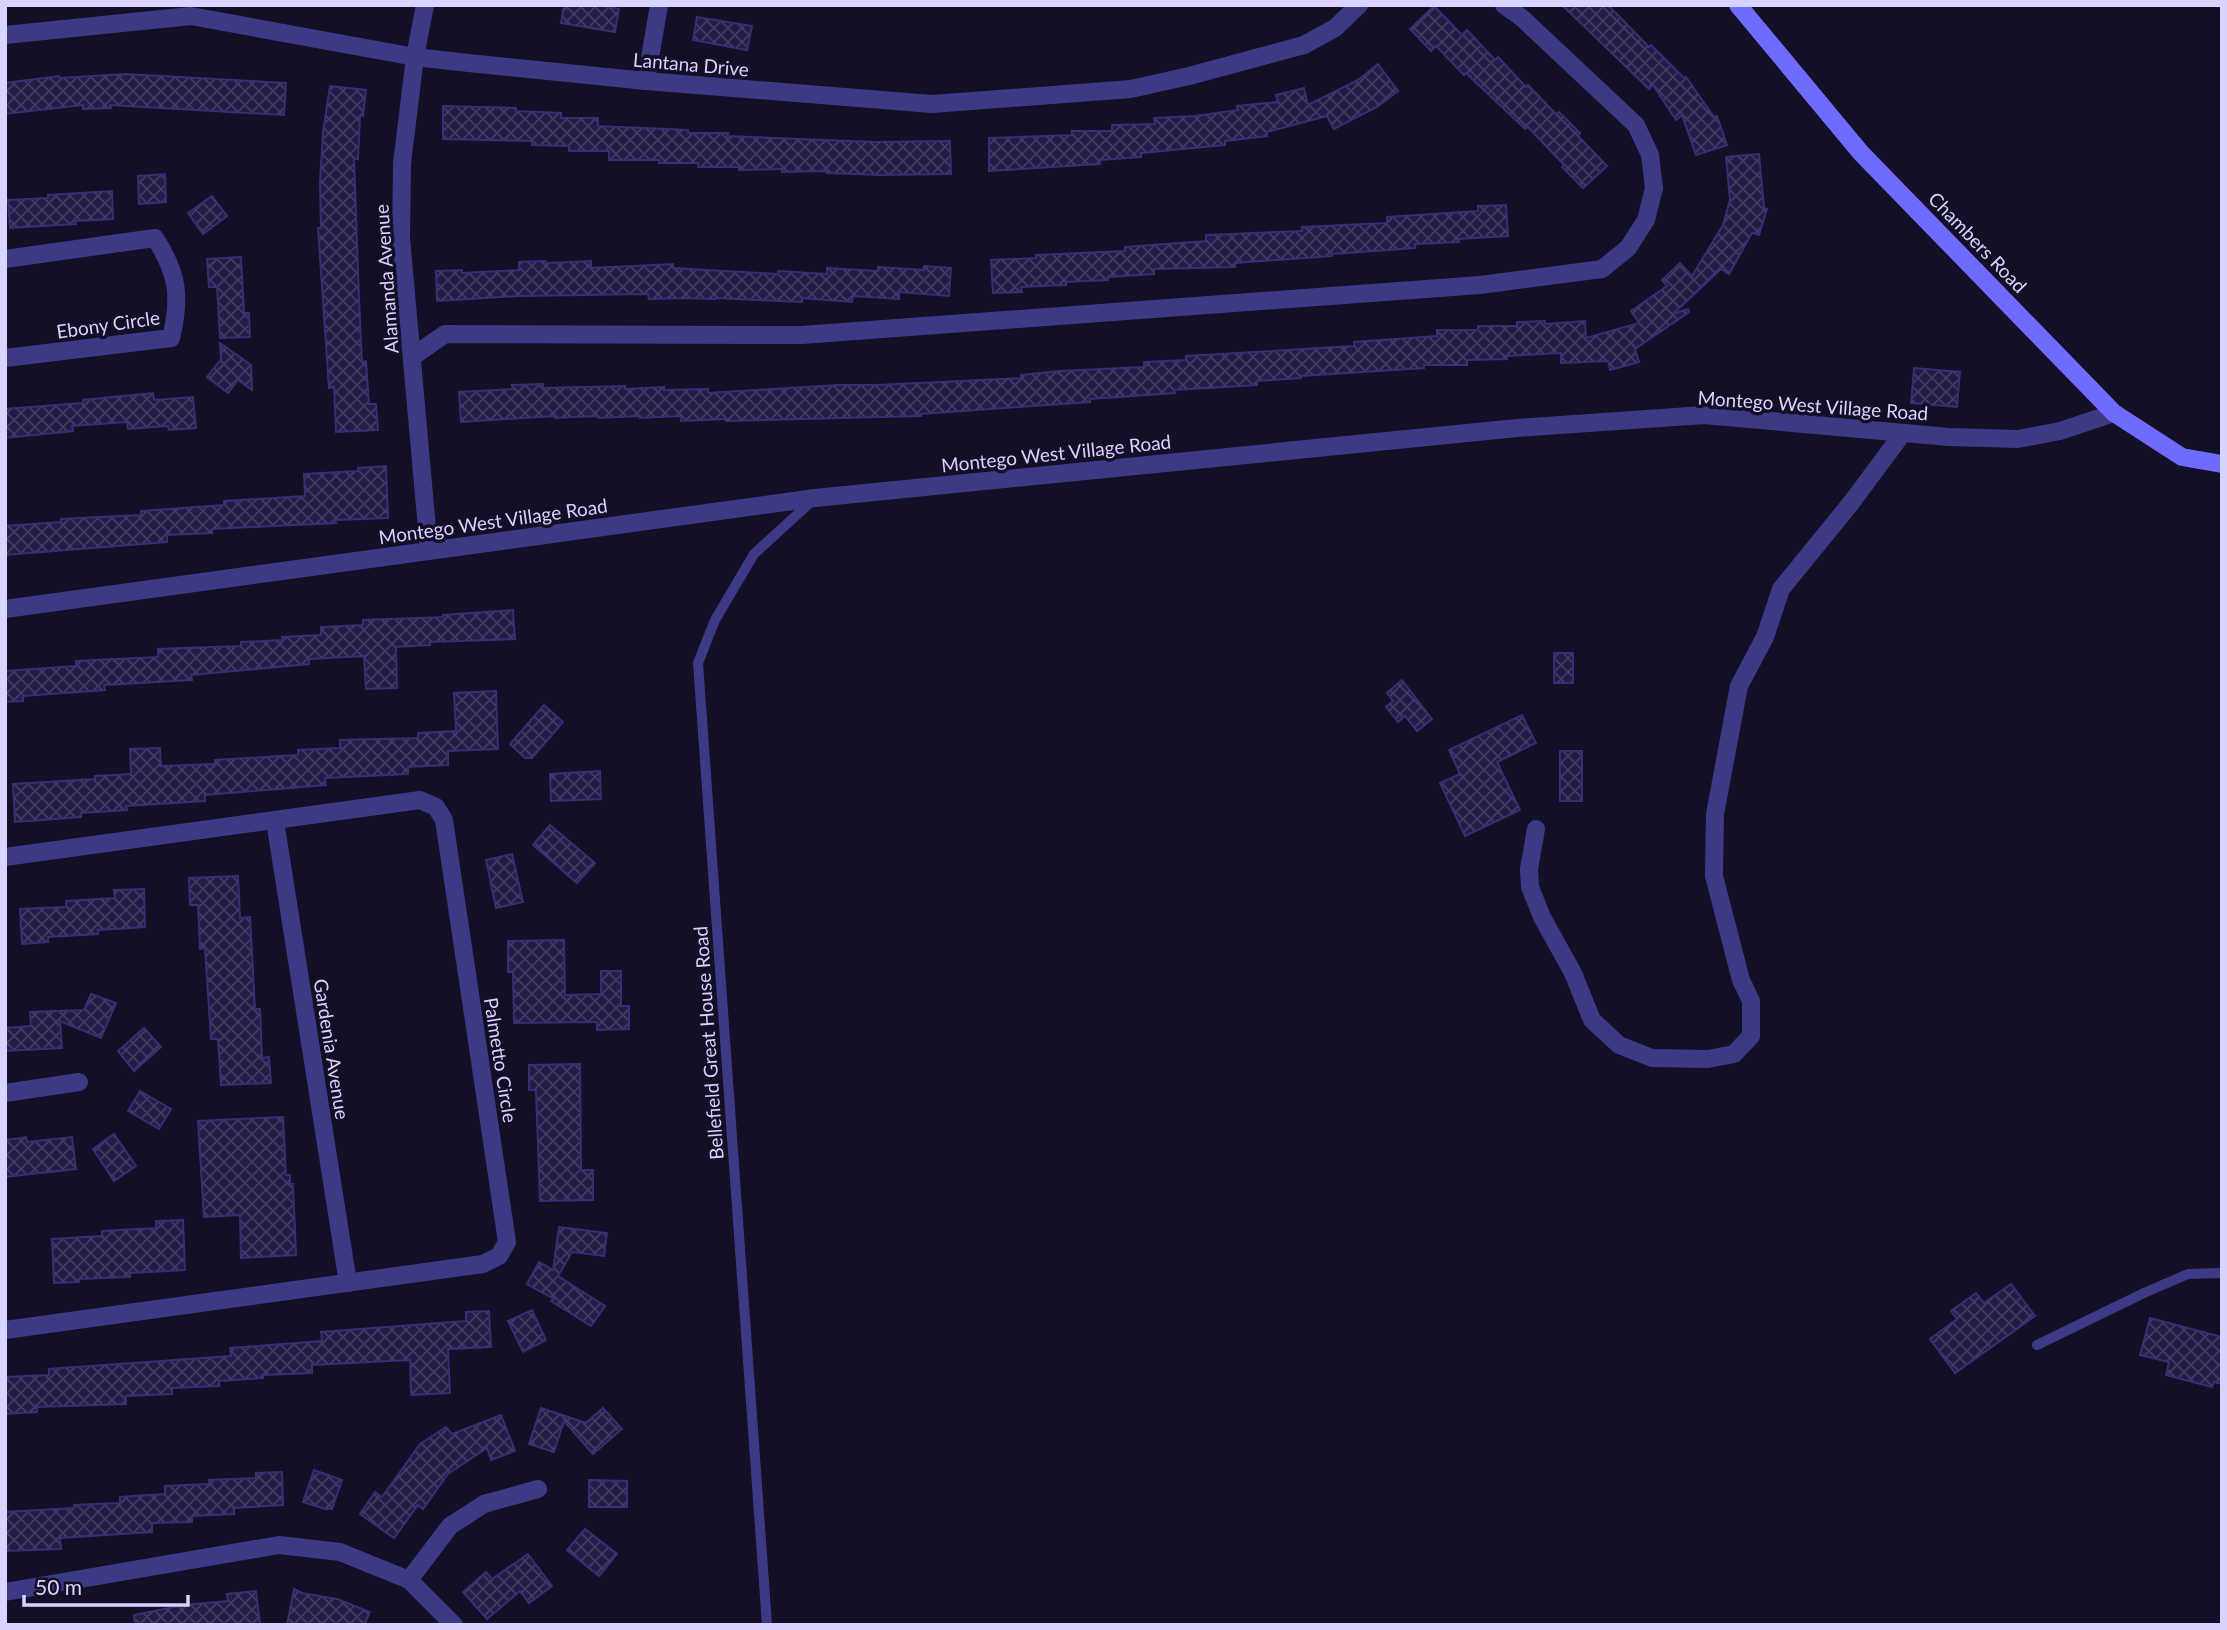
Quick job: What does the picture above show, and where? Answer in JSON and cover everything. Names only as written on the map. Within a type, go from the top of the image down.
[{"type":"street","name":"Alamanda Avenue","points":[[425,5],[415,57],[402,163],[401,237],[429,551]]},
{"type":"street","points":[[646,81],[659,5]]},
{"type":"street","name":"Lantana Drive","points":[[5,36],[192,11],[415,57],[646,81],[932,104],[1131,89],[1304,45],[1335,29],[1359,5]]},
{"type":"street","points":[[412,357],[445,334],[802,335],[1480,285],[1602,269],[1628,248],[1647,220],[1654,188],[1650,155],[1636,125],[1522,18],[1504,5]]},
{"type":"street","name":"Chambers Road","points":[[1738,5],[1861,153],[2114,413],[2182,457],[2222,464]]},
{"type":"street","name":"Ebony Circle","points":[[5,259],[155,238],[169,260],[177,286],[177,312],[171,338],[5,358]]},
{"type":"street","name":"Montego West Village Road","points":[[5,609],[815,498],[1503,429],[1704,415],[1903,433],[2018,439],[2060,430],[2114,413]]},
{"type":"street","points":[[1536,829],[1529,869],[1530,887],[1542,917],[1573,973],[1592,1020],[1619,1045],[1652,1058],[1708,1059],[1734,1054],[1751,1036],[1751,1001],[1741,980],[1714,876],[1715,814],[1739,686],[1765,637],[1781,589],[1903,433]]},
{"type":"street","name":"Palmetto Circle","points":[[5,856],[420,800],[436,807],[444,820],[507,1242],[499,1256],[483,1264],[5,1330]]},
{"type":"street","name":"Gardenia Avenue","points":[[275,821],[348,1283]]},
{"type":"street","points":[[5,1093],[79,1082]]},
{"type":"street","points":[[409,1580],[450,1526],[484,1504],[538,1489]]},
{"type":"street","points":[[5,1592],[279,1545],[340,1552],[409,1580],[454,1625]]},
{"type":"lane","name":"Bellefield Great House Road","points":[[767,1625],[698,663],[715,620],[754,554],[815,498]]},
{"type":"lane","points":[[2038,1345],[2188,1274],[2222,1273]]},
{"type":"building","points":[[564,5],[598,5],[619,9],[615,32],[561,23]]},
{"type":"building","points":[[1562,5],[1608,5],[1649,47],[1651,45],[1686,77],[1714,117],[1717,116],[1727,145],[1696,155],[1682,115],[1676,120],[1653,85],[1649,89]]},
{"type":"building","points":[[1434,6],[1462,35],[1467,30],[1495,60],[1498,57],[1526,87],[1528,85],[1556,114],[1559,112],[1607,166],[1583,188],[1528,127],[1525,129],[1466,73],[1464,75],[1436,46],[1431,51],[1410,29]]},
{"type":"building","points":[[697,17],[752,26],[747,50],[693,40]]},
{"type":"building","points":[[1378,64],[1398,91],[1377,107],[1334,129],[1327,116],[1267,132],[1267,136],[1225,141],[1225,145],[1141,153],[1141,157],[1100,160],[1100,164],[989,171],[989,138],[1072,135],[1072,131],[1112,131],[1112,125],[1155,124],[1154,118],[1195,116],[1238,110],[1237,106],[1278,102],[1276,95],[1304,88],[1308,105],[1358,80]]},
{"type":"building","points":[[126,74],[286,83],[284,115],[110,105],[111,108],[83,109],[83,105],[5,114],[5,83],[59,76]]},
{"type":"building","points":[[330,86],[366,90],[363,116],[360,115],[358,159],[354,159],[362,362],[366,361],[369,404],[376,404],[378,430],[336,432],[334,387],[329,388],[318,228],[321,228],[323,132]]},
{"type":"building","points":[[443,106],[516,108],[516,111],[561,113],[561,118],[598,118],[598,126],[688,130],[688,133],[728,133],[727,136],[875,142],[950,141],[951,174],[880,175],[827,171],[782,172],[782,169],[739,170],[739,167],[698,167],[698,163],[659,163],[659,160],[609,160],[609,151],[569,151],[569,146],[532,145],[532,141],[443,139]]},
{"type":"building","points":[[1759,154],[1764,208],[1767,209],[1759,235],[1752,233],[1729,274],[1721,269],[1673,314],[1688,309],[1689,312],[1635,349],[1639,362],[1610,370],[1608,361],[1561,363],[1561,353],[1467,360],[1467,365],[1424,365],[1424,368],[1301,376],[1257,381],[1257,385],[1174,390],[1175,393],[1090,399],[1090,402],[921,416],[681,421],[681,416],[555,416],[461,422],[459,392],[513,389],[512,385],[543,384],[543,388],[664,387],[664,390],[708,389],[708,393],[1021,378],[1021,375],[1060,371],[1144,367],[1144,362],[1186,360],[1186,356],[1354,346],[1354,342],[1437,336],[1437,330],[1517,326],[1517,322],[1545,321],[1545,324],[1585,321],[1586,338],[1639,323],[1631,311],[1667,286],[1662,280],[1680,263],[1692,276],[1723,225],[1730,200],[1726,157]]},
{"type":"building","points":[[165,174],[166,202],[139,204],[138,176]]},
{"type":"building","points":[[112,191],[113,219],[10,228],[8,200]]},
{"type":"building","points":[[212,196],[227,216],[203,234],[188,213]]},
{"type":"building","points":[[1506,205],[1508,236],[1415,244],[1415,248],[1235,263],[1235,267],[1154,269],[1154,274],[1066,282],[1066,285],[1021,287],[1022,292],[993,293],[991,260],[1125,251],[1125,247],[1206,241],[1206,235],[1302,231],[1302,227],[1387,223],[1387,217],[1478,211],[1478,206]]},
{"type":"building","points":[[241,257],[244,313],[249,313],[250,337],[220,338],[217,287],[209,287],[207,259]]},
{"type":"building","points":[[591,261],[591,268],[673,264],[673,268],[778,274],[778,271],[827,274],[827,268],[878,271],[878,267],[924,270],[924,266],[951,268],[949,296],[899,292],[899,299],[853,296],[852,302],[802,298],[802,302],[716,298],[649,299],[648,294],[520,296],[437,301],[436,271],[462,270],[462,273],[519,270],[519,262]]},
{"type":"building","points":[[220,343],[251,365],[252,390],[238,380],[228,393],[207,377],[221,359]]},
{"type":"building","points":[[1914,368],[1960,372],[1957,407],[1911,403]]},
{"type":"building","points":[[153,393],[154,400],[193,397],[196,428],[169,430],[168,426],[128,429],[127,422],[72,426],[73,431],[5,438],[5,409],[83,403],[83,400]]},
{"type":"building","points":[[386,466],[388,518],[212,529],[212,533],[167,535],[167,542],[5,555],[5,526],[61,522],[61,519],[141,515],[141,511],[224,505],[224,501],[305,496],[304,474],[358,471],[358,468]]},
{"type":"building","points":[[513,610],[515,639],[430,642],[430,645],[396,647],[397,688],[366,689],[364,656],[309,659],[309,664],[191,675],[192,680],[104,685],[105,690],[23,696],[23,701],[5,702],[5,671],[76,666],[76,661],[158,657],[158,649],[241,646],[241,642],[321,635],[321,627],[363,625],[363,620],[443,617]]},
{"type":"building","points":[[1554,653],[1573,653],[1573,683],[1554,683]]},
{"type":"building","points":[[1402,680],[1432,719],[1417,731],[1405,716],[1398,722],[1386,707],[1393,701],[1387,693]]},
{"type":"building","points":[[496,691],[498,749],[448,751],[448,765],[408,767],[408,774],[325,778],[326,785],[205,795],[205,801],[126,806],[127,810],[81,813],[81,817],[15,822],[13,784],[131,774],[130,749],[160,748],[161,766],[215,764],[215,760],[298,755],[298,750],[340,748],[340,740],[418,738],[418,733],[456,731],[454,693]]},
{"type":"building","points":[[544,705],[563,722],[532,758],[525,758],[510,744]]},
{"type":"building","points":[[1522,715],[1536,743],[1497,762],[1520,810],[1465,836],[1440,783],[1460,774],[1449,750]]},
{"type":"building","points":[[1560,751],[1582,751],[1582,801],[1560,801]]},
{"type":"building","points":[[600,771],[601,799],[551,801],[550,774]]},
{"type":"building","points":[[550,825],[595,863],[577,883],[533,845]]},
{"type":"building","points":[[512,854],[523,902],[496,908],[486,860]]},
{"type":"building","points":[[238,876],[240,918],[250,917],[255,1009],[260,1009],[262,1058],[269,1057],[271,1083],[221,1085],[218,1039],[211,1039],[205,948],[200,949],[198,905],[190,905],[189,878]]},
{"type":"building","points":[[144,889],[145,927],[98,930],[98,934],[48,937],[48,942],[22,944],[20,909],[66,907],[66,901],[115,898],[114,890]]},
{"type":"building","points":[[564,940],[565,995],[601,994],[601,971],[621,971],[621,1006],[629,1006],[629,1029],[597,1030],[597,1022],[514,1023],[513,972],[508,972],[508,941]]},
{"type":"building","points":[[91,994],[116,1003],[101,1038],[60,1021],[62,1048],[5,1051],[5,1028],[31,1026],[30,1012],[84,1010]]},
{"type":"building","points":[[144,1028],[161,1047],[134,1071],[118,1051]]},
{"type":"building","points":[[580,1064],[581,1170],[593,1170],[593,1200],[540,1201],[536,1090],[529,1090],[529,1065]]},
{"type":"building","points":[[140,1091],[171,1109],[159,1129],[128,1111]]},
{"type":"building","points":[[283,1117],[286,1175],[290,1175],[290,1184],[293,1184],[296,1255],[241,1258],[240,1215],[204,1217],[198,1121]]},
{"type":"building","points":[[114,1134],[136,1166],[114,1181],[93,1149]]},
{"type":"building","points":[[26,1137],[27,1142],[72,1137],[76,1169],[5,1177],[5,1140]]},
{"type":"building","points":[[183,1220],[185,1270],[130,1273],[130,1277],[54,1283],[52,1239],[102,1236],[102,1231],[156,1228],[156,1221]]},
{"type":"building","points":[[559,1227],[607,1233],[604,1256],[572,1252],[558,1276],[605,1306],[591,1326],[551,1301],[554,1299],[527,1284],[539,1262],[553,1270]]},
{"type":"building","points":[[2011,1284],[2035,1316],[1955,1373],[1930,1339],[1957,1319],[1951,1311],[1976,1293],[1984,1303]]},
{"type":"building","points":[[532,1310],[546,1340],[523,1352],[508,1321]]},
{"type":"building","points":[[489,1311],[491,1347],[448,1349],[450,1393],[411,1395],[410,1360],[312,1365],[312,1373],[263,1375],[263,1378],[219,1381],[219,1386],[172,1388],[172,1394],[126,1396],[126,1404],[37,1407],[37,1412],[5,1414],[5,1377],[49,1375],[49,1369],[231,1356],[230,1348],[322,1341],[321,1332],[466,1321],[466,1312]]},
{"type":"building","points":[[2150,1318],[2222,1337],[2222,1384],[2214,1382],[2212,1387],[2166,1375],[2169,1362],[2140,1355]]},
{"type":"building","points":[[541,1408],[586,1423],[603,1408],[622,1429],[593,1454],[564,1421],[554,1452],[529,1444]]},
{"type":"building","points":[[501,1415],[515,1451],[491,1460],[487,1448],[448,1474],[423,1509],[418,1505],[394,1538],[360,1514],[375,1492],[382,1497],[420,1444],[446,1427],[452,1434]]},
{"type":"building","points":[[314,1470],[342,1480],[332,1509],[303,1502]]},
{"type":"building","points":[[282,1472],[283,1505],[234,1508],[234,1514],[192,1516],[192,1522],[152,1523],[152,1532],[60,1538],[61,1549],[5,1551],[5,1512],[120,1503],[120,1497],[165,1494],[165,1486],[209,1484],[209,1480],[256,1478],[256,1473]]},
{"type":"building","points":[[589,1480],[627,1481],[627,1507],[589,1507]]},
{"type":"building","points":[[585,1529],[617,1554],[599,1576],[567,1550]]},
{"type":"building","points":[[528,1554],[552,1586],[529,1603],[520,1591],[487,1619],[463,1592],[486,1572],[492,1579]]},
{"type":"building","points":[[294,1589],[337,1599],[370,1612],[364,1625],[287,1625]]},
{"type":"building","points":[[256,1591],[260,1625],[135,1625],[134,1615],[184,1605],[228,1601],[227,1594]]}]
